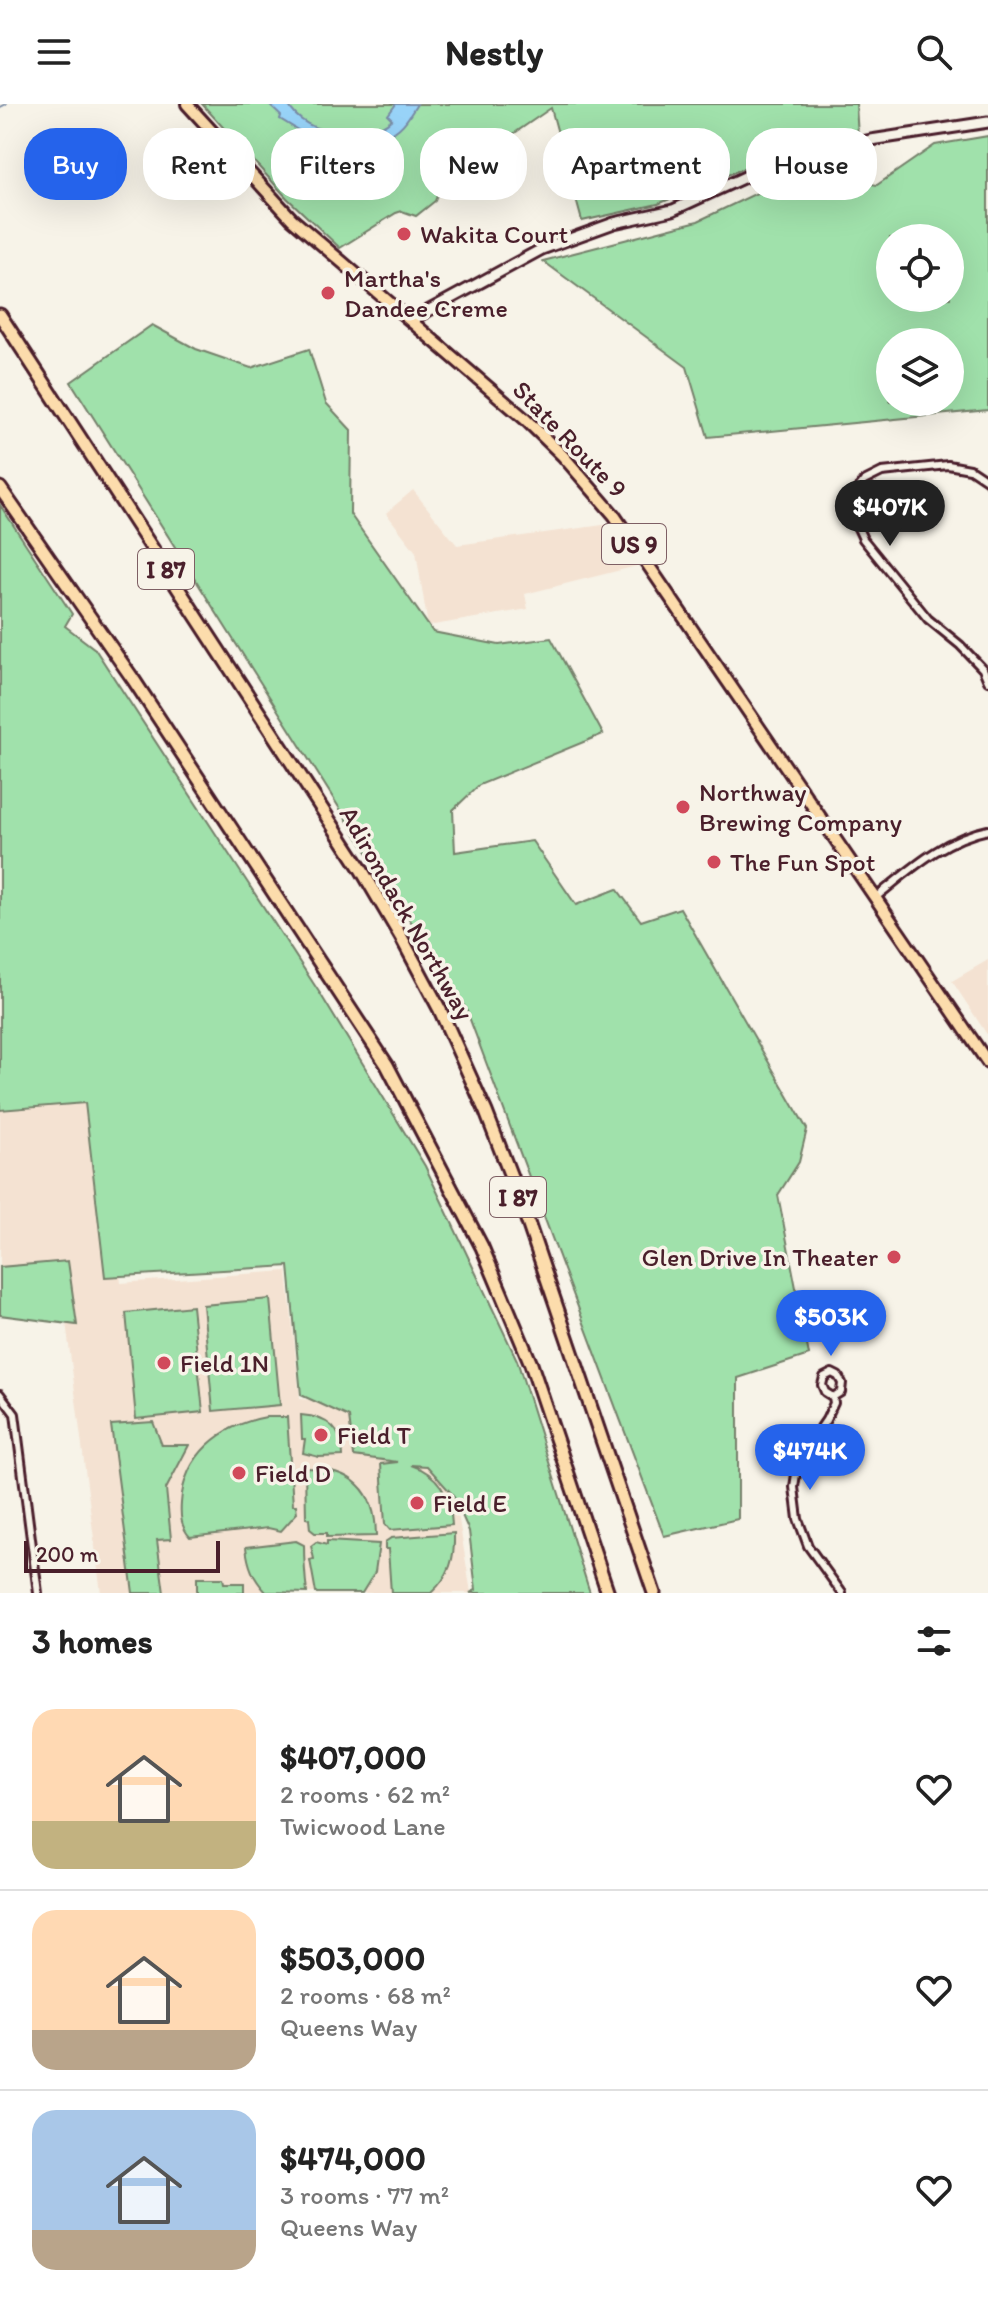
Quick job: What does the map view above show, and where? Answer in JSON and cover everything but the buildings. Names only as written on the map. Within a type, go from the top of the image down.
[{"type":"highway","name":"Adirondack Northway","points":[[0,315],[361,869],[440,1010],[486,1112],[522,1205],[654,1593]]},
{"type":"highway","name":"I 87","points":[[0,488],[133,679],[387,1065],[482,1247],[531,1364],[608,1593]]},
{"type":"main road","name":"State Route 9","points":[[187,104],[292,219],[525,419],[563,456],[614,515],[988,1063]]},
{"type":"street","points":[[411,320],[542,249],[601,227],[673,210],[784,159],[871,140],[988,122]]},
{"type":"street","points":[[988,481],[970,469],[948,465],[882,472],[864,481],[854,494],[852,515],[863,539],[928,619],[960,645],[983,669],[988,681]]},
{"type":"street","points":[[876,897],[940,847],[969,834],[988,830]]},
{"type":"street","points":[[0,1394],[15,1414],[38,1593]]},
{"type":"street","points":[[833,1397],[834,1403],[826,1420],[798,1461],[794,1487],[798,1519],[808,1546],[842,1593]]},
{"type":"shaded area","points":[[413,490],[457,545],[610,524],[637,566],[525,594],[528,609],[428,626],[416,552],[386,513]]},
{"type":"shaded area","points":[[988,960],[988,1036],[952,981]]},
{"type":"shaded area","points":[[99,1091],[121,1283],[287,1271],[300,1399],[356,1404],[450,1465],[471,1593],[101,1593],[60,1276],[0,1281],[0,1099]]},
{"type":"green space","points":[[202,104],[856,104],[857,128],[746,128],[746,167],[730,174],[730,128],[556,128],[551,108],[522,128],[420,128],[420,200],[435,201],[416,216],[402,211],[396,213],[340,248],[289,200],[404,200],[404,128],[271,128],[271,180],[255,163],[255,128],[224,128]]},
{"type":"green space","points":[[988,136],[988,410],[964,412],[964,328],[876,328],[876,416],[926,416],[708,437],[687,367],[543,261],[698,221],[746,198],[877,200],[877,185],[935,145]]},
{"type":"green space","points":[[576,200],[668,200],[658,204],[582,221]]},
{"type":"green space","points":[[152,325],[196,349],[251,368],[309,349],[326,403],[351,430],[350,514],[433,632],[499,645],[551,638],[603,734],[479,785],[453,810],[455,852],[532,841],[576,905],[617,889],[641,921],[680,908],[807,1129],[799,1162],[778,1195],[809,1355],[738,1378],[738,1519],[664,1536],[466,1009],[71,382]]},
{"type":"green space","points":[[0,505],[72,614],[65,626],[95,649],[321,995],[425,1166],[517,1360],[590,1593],[470,1593],[476,1590],[469,1531],[453,1495],[427,1466],[411,1465],[429,1474],[442,1488],[452,1525],[390,1530],[385,1524],[381,1464],[398,1462],[354,1456],[349,1417],[301,1395],[289,1266],[105,1277],[85,1103],[0,1110]]},
{"type":"green space","points":[[68,1261],[77,1325],[0,1315],[0,1267]]},
{"type":"green space","points":[[270,1299],[280,1405],[213,1411],[203,1305]]},
{"type":"green space","name":"Field 1N","points":[[192,1306],[203,1412],[136,1419],[126,1313]]},
{"type":"green space","name":"Field T","points":[[301,1415],[319,1418],[332,1426],[340,1438],[343,1456],[319,1457],[303,1453],[305,1439],[302,1439]]},
{"type":"green space","name":"Field D","points":[[266,1417],[287,1417],[293,1505],[296,1505],[297,1513],[281,1531],[268,1528],[190,1537],[182,1521],[181,1503],[189,1470],[197,1457],[220,1435]]},
{"type":"green space","points":[[153,1422],[162,1445],[189,1445],[166,1489],[171,1539],[157,1540],[164,1593],[133,1593],[111,1425]]},
{"type":"green space","points":[[305,1468],[336,1472],[358,1484],[371,1506],[376,1536],[327,1537],[327,1533],[315,1533],[310,1529],[309,1519],[306,1518]]},
{"type":"green space","points":[[454,1533],[450,1566],[431,1593],[391,1593],[385,1542],[391,1538]]},
{"type":"green space","points":[[296,1541],[304,1545],[307,1593],[266,1592],[252,1571],[246,1547]]},
{"type":"green space","points":[[327,1541],[379,1544],[375,1572],[362,1593],[316,1593],[310,1560],[314,1559],[311,1546],[316,1542],[327,1545]]},
{"type":"green space","points":[[197,1578],[223,1578],[224,1583],[244,1583],[244,1593],[197,1593]]},
{"type":"water","points":[[268,104],[288,104],[296,115],[316,128],[295,128],[280,119],[281,116]]},
{"type":"water","points":[[396,104],[417,104],[399,128],[378,128],[392,119],[388,115]]},
{"type":"waterway","points":[[0,107],[6,104]]},
{"type":"place","name":"Wakita Court","points":[[404,234]]},
{"type":"place","name":"Martha's Dandee Creme","points":[[328,293]]},
{"type":"place","name":"Northway Brewing Company","points":[[683,807]]},
{"type":"place","name":"The Fun Spot","points":[[714,862]]},
{"type":"place","name":"Glen Drive In Theater","points":[[894,1257]]},
{"type":"place","name":"Field 1N","points":[[164,1363]]},
{"type":"place","name":"Field T","points":[[321,1435]]},
{"type":"place","name":"Field D","points":[[239,1473]]},
{"type":"place","name":"Field E","points":[[417,1503]]}]
